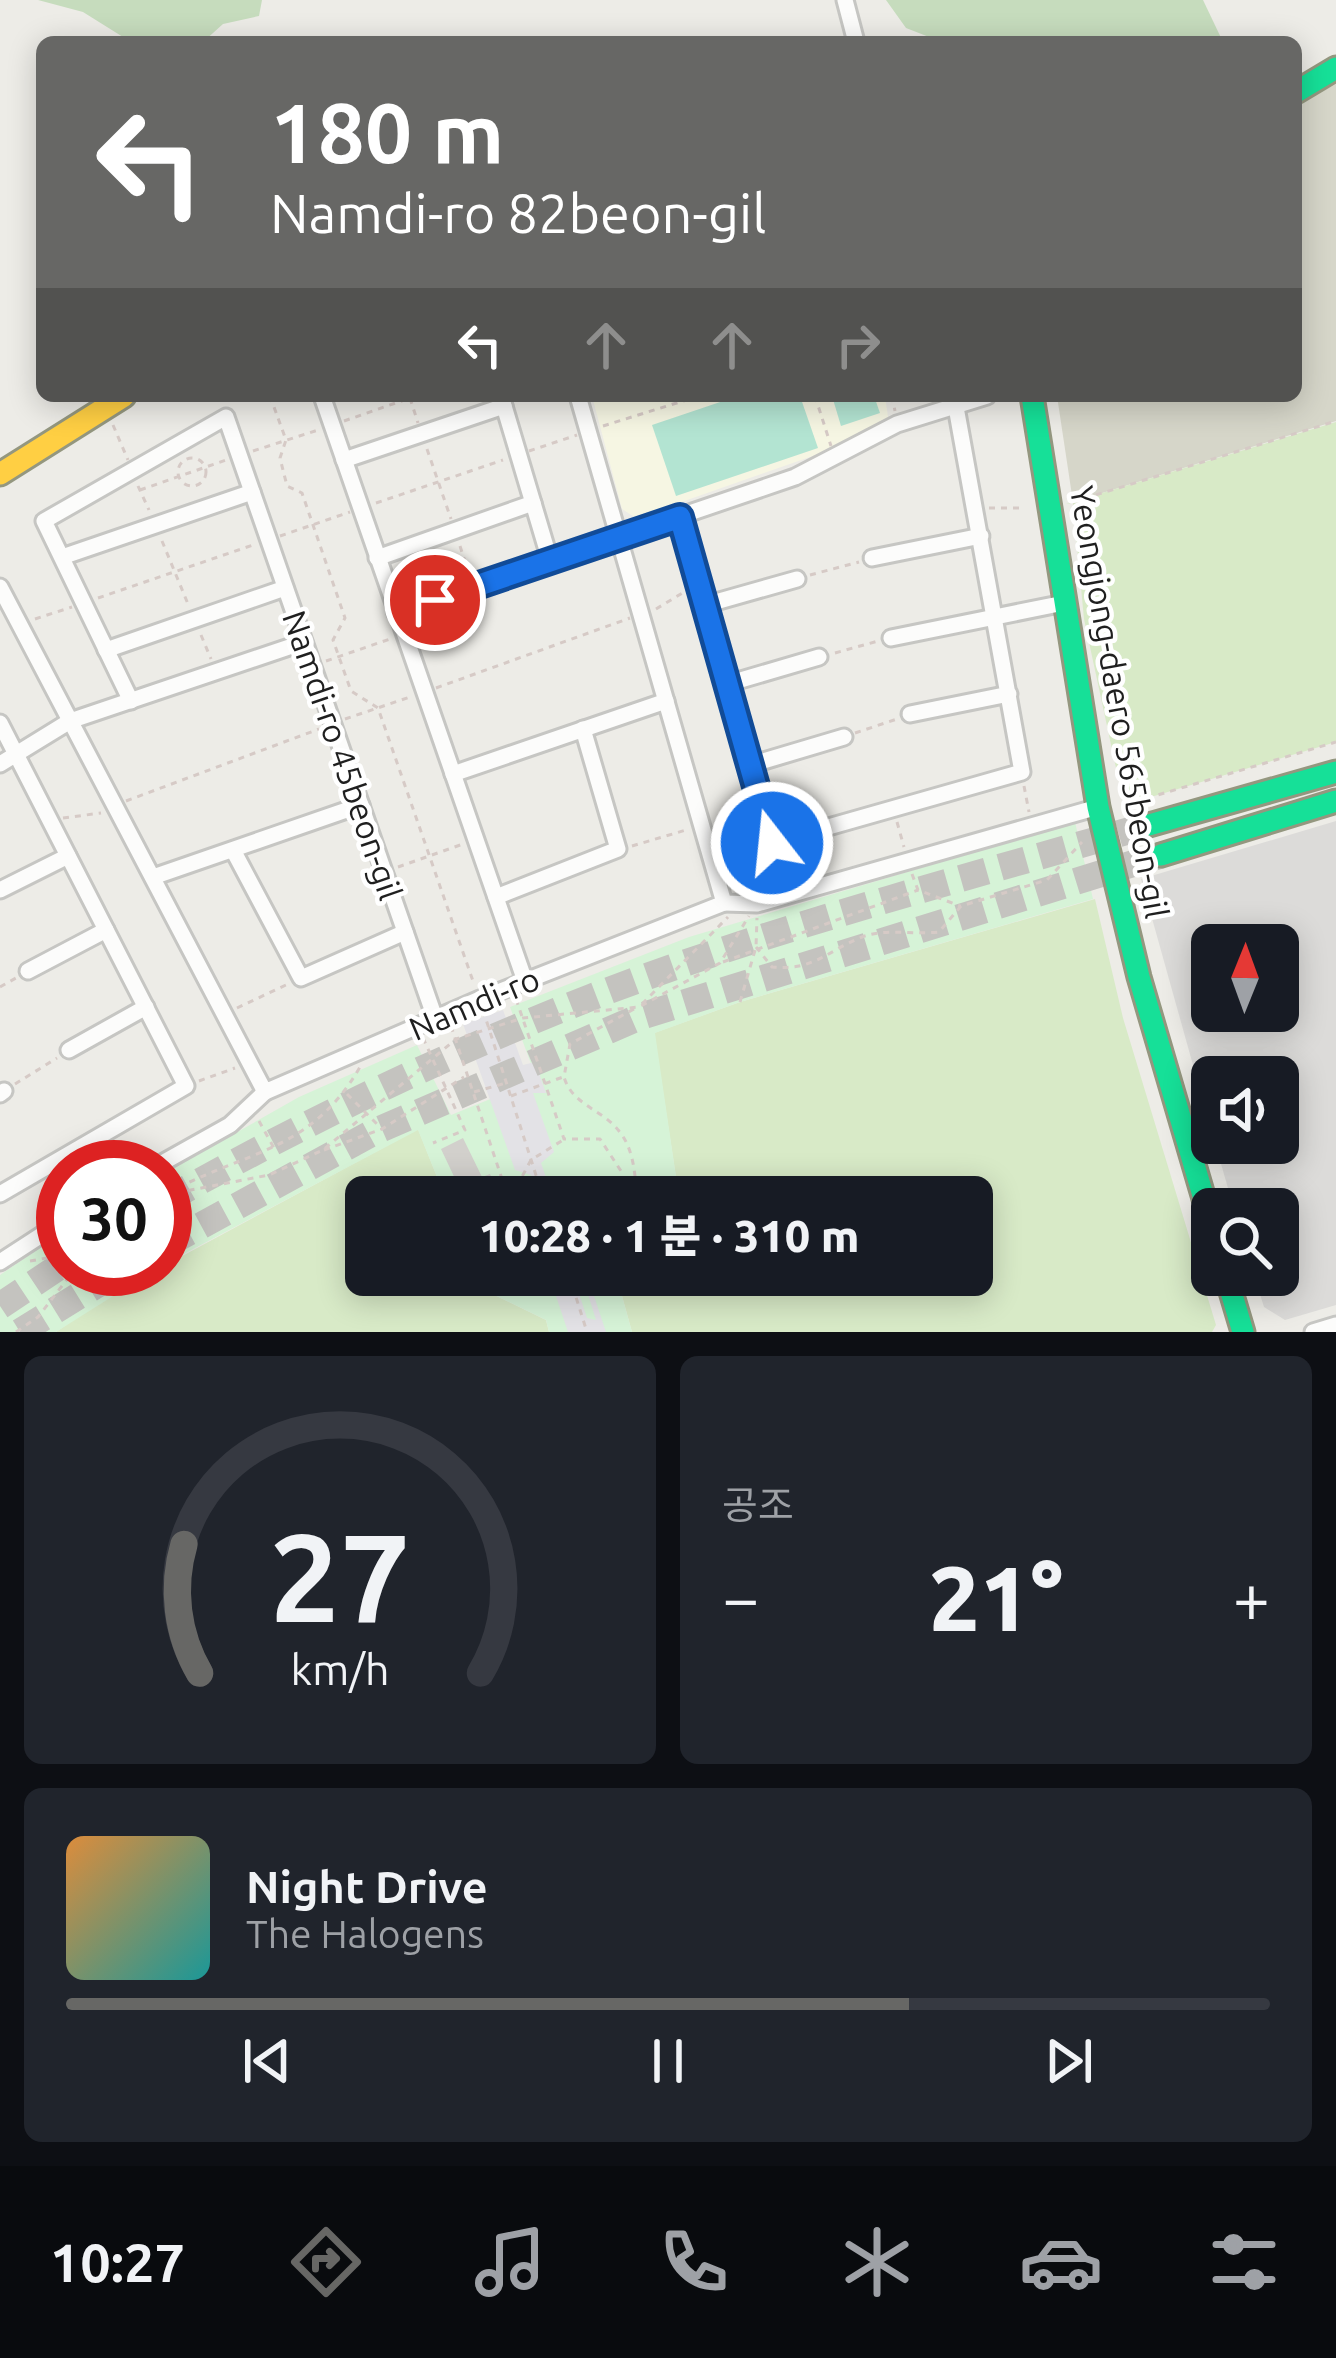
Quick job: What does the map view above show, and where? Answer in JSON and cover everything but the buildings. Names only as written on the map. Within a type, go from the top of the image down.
[{"type":"main road","points":[[1302,88],[1336,68]]},
{"type":"main road","points":[[0,474],[114,402]]},
{"type":"main road","name":"Yeongjong-daero 565beon-gil","points":[[1033,402],[1098,807],[1139,977],[1201,1188]]},
{"type":"main road","points":[[1149,825],[1336,772]]},
{"type":"main road","points":[[1161,855],[1336,801]]},
{"type":"main road","points":[[1232,1296],[1243,1332]]},
{"type":"street","points":[[845,0],[854,36]]},
{"type":"street","points":[[324,402],[496,896],[518,984]]},
{"type":"street","points":[[344,460],[499,402]]},
{"type":"street","points":[[502,402],[550,560]]},
{"type":"street","points":[[580,402],[724,903],[749,904],[1098,807]]},
{"type":"street","points":[[396,613],[795,477],[948,402]]},
{"type":"street","points":[[680,517],[772,843],[1022,772],[955,402]]},
{"type":"street","name":"Namdi-ro 45beon-gil","points":[[130,701],[44,521],[226,417],[405,932],[441,1016]]},
{"type":"street","points":[[62,557],[252,492]]},
{"type":"street","points":[[377,558],[533,503]]},
{"type":"street","points":[[872,558],[981,536]]},
{"type":"street","points":[[705,605],[797,579]]},
{"type":"street","points":[[0,587],[265,1092]]},
{"type":"street","points":[[106,650],[285,588]]},
{"type":"street","points":[[891,638],[1064,603]]},
{"type":"street","points":[[0,764],[70,721],[304,642]]},
{"type":"street","points":[[727,684],[819,657]]},
{"type":"street","points":[[910,714],[1009,694]]},
{"type":"street","points":[[453,774],[666,700]]},
{"type":"street","points":[[0,723],[186,1086],[0,1194]]},
{"type":"street","points":[[496,896],[618,849],[584,729]]},
{"type":"street","points":[[750,765],[844,737]]},
{"type":"street","points":[[153,878],[361,806]]},
{"type":"street","points":[[233,850],[301,978],[405,932]]},
{"type":"street","points":[[0,890],[68,856]]},
{"type":"street","name":"Namdi-ro","points":[[192,1146],[230,1125],[265,1092],[480,999],[724,903]]},
{"type":"street","points":[[28,971],[106,930]]},
{"type":"street","points":[[69,1050],[146,1007]]},
{"type":"street","points":[[2,1261],[36,1239]]},
{"type":"street","points":[[1313,1332],[1336,1325]]},
{"type":"path","points":[[272,402],[286,440],[280,458],[287,486],[302,493],[345,618],[333,640],[351,691],[378,708],[536,1176]]},
{"type":"path","points":[[140,490],[396,402]]},
{"type":"path","points":[[412,402],[452,523]]},
{"type":"path","points":[[524,453],[680,402]]},
{"type":"path","points":[[817,402],[835,456]]},
{"type":"path","points":[[1073,502],[1336,422]]},
{"type":"path","points":[[178,477],[180,464],[187,458],[206,467]]},
{"type":"path","points":[[376,503],[502,460]]},
{"type":"path","points":[[178,477],[185,484],[199,484],[206,467]]},
{"type":"path","points":[[975,506],[1024,508]]},
{"type":"path","points":[[20,624],[355,510]]},
{"type":"path","points":[[460,544],[474,586]]},
{"type":"path","points":[[797,579],[872,558]]},
{"type":"path","points":[[50,820],[98,814],[641,614],[698,584]]},
{"type":"path","points":[[312,665],[404,635]]},
{"type":"path","points":[[819,657],[891,638]]},
{"type":"path","points":[[844,737],[910,714]]},
{"type":"path","points":[[1124,805],[1336,742]]},
{"type":"path","points":[[1022,772],[1032,826]]},
{"type":"path","points":[[618,849],[702,826]]},
{"type":"path","points":[[384,872],[476,839]]},
{"type":"path","points":[[756,947],[772,967],[793,969],[814,966],[860,938],[891,931],[938,932],[961,906],[1047,880],[1082,842]]},
{"type":"path","points":[[711,858],[772,843]]},
{"type":"path","points":[[633,1176],[627,1147],[614,1125],[567,1088],[564,1077],[570,1044],[756,947],[918,890]]},
{"type":"path","points":[[740,1002],[756,947],[749,904]]},
{"type":"path","points":[[720,964],[749,904]]},
{"type":"path","points":[[323,1150],[456,1040],[524,1018],[638,1007],[749,904]]},
{"type":"path","points":[[0,987],[28,971]]},
{"type":"path","points":[[224,1014],[301,978]]},
{"type":"path","points":[[518,984],[524,1018],[564,1138]]},
{"type":"path","points":[[441,1016],[456,1040],[502,1176]]},
{"type":"path","points":[[417,1026],[465,1130],[433,1143]]},
{"type":"path","points":[[192,1180],[275,1150],[309,1130],[345,1093],[373,1045]]},
{"type":"path","points":[[2,1092],[69,1050]]},
{"type":"path","points":[[186,1086],[250,1063]]},
{"type":"path","points":[[192,1190],[269,1175],[382,1129],[467,1075]]},
{"type":"path","points":[[511,1096],[564,1077]]},
{"type":"path","points":[[473,1092],[506,1083]]},
{"type":"path","points":[[345,1093],[382,1129]]},
{"type":"path","points":[[259,1121],[275,1150]]},
{"type":"path","points":[[521,1176],[531,1160],[564,1138],[600,1139],[614,1154],[619,1176]]},
{"type":"path","points":[[614,1154],[627,1147]]},
{"type":"path","points":[[2,1261],[36,1262]]},
{"type":"path","points":[[16,1332],[38,1317],[54,1296]]},
{"type":"path","points":[[575,1296],[587,1332]]},
{"type":"shaded area","points":[[1336,84],[1336,421],[1073,502],[1058,402],[1302,402],[1302,102]]},
{"type":"shaded area","points":[[594,402],[886,402],[888,417],[827,451],[636,518],[622,509]]},
{"type":"shaded area","points":[[1336,821],[1336,1305],[1285,1320],[1264,1307],[1261,1296],[1299,1296],[1299,1188],[1228,1188],[1221,1164],[1299,1164],[1299,1056],[1191,1058],[1141,879]]},
{"type":"shaded area","points":[[503,1010],[523,1065],[535,1062],[546,1093],[533,1093],[554,1152],[541,1163],[546,1176],[515,1170],[463,1024]]},
{"type":"shaded area","points":[[556,1296],[580,1296],[587,1318],[596,1320],[589,1296],[594,1296],[606,1332],[568,1332]]},
{"type":"green space","points":[[38,0],[262,0],[259,16],[223,24],[210,36],[121,36],[83,12]]},
{"type":"green space","points":[[886,0],[1203,0],[1220,36],[927,36],[906,28]]},
{"type":"green space","points":[[720,402],[802,402],[818,448],[676,496],[652,425]]},
{"type":"green space","points":[[834,402],[876,402],[880,413],[841,426]]},
{"type":"green space","points":[[1336,422],[1336,742],[1124,805],[1084,619],[1073,503],[1066,504]]},
{"type":"green space","points":[[1075,822],[1093,899],[740,1002],[655,1033],[676,1176],[437,1176],[418,1130],[192,1250],[192,1158],[299,1097],[417,1045],[451,1115],[537,1080],[510,1007],[689,937]]},
{"type":"green space","points":[[1095,899],[1123,1018],[1191,1242],[1191,1296],[1207,1296],[1216,1325],[1212,1332],[632,1332],[622,1296],[993,1296],[993,1176],[676,1176],[654,1033],[740,1002]]},
{"type":"green space","points":[[418,1129],[437,1176],[345,1176],[345,1296],[496,1296],[546,1320],[549,1332],[56,1332],[108,1296],[192,1296],[192,1251]]},
{"type":"green space","points":[[36,1250],[36,1296],[113,1296],[56,1332],[0,1332],[0,1275]]},
{"type":"green space","points":[[496,1296],[622,1296],[632,1332],[549,1332],[546,1320]]},
{"type":"tunnel","points":[[192,1186],[375,1092],[592,997],[799,926],[1149,825]]},
{"type":"tunnel","points":[[192,1230],[376,1131],[642,1016],[1161,855]]},
{"type":"tunnel","points":[[0,1306],[36,1282]]},
{"type":"tunnel","points":[[20,1332],[78,1296]]},
{"type":"traffic: fast","points":[[1302,88],[1336,68]]},
{"type":"traffic: fast","points":[[1033,402],[1098,807],[1139,977],[1201,1188]]},
{"type":"traffic: fast","points":[[1149,825],[1336,772]]},
{"type":"traffic: fast","points":[[1161,855],[1336,801]]},
{"type":"traffic: fast","points":[[1232,1296],[1243,1332]]},
{"type":"traffic: slow","points":[[0,474],[114,402]]},
{"type":"route","points":[[435,600],[680,517],[772,843]]}]
